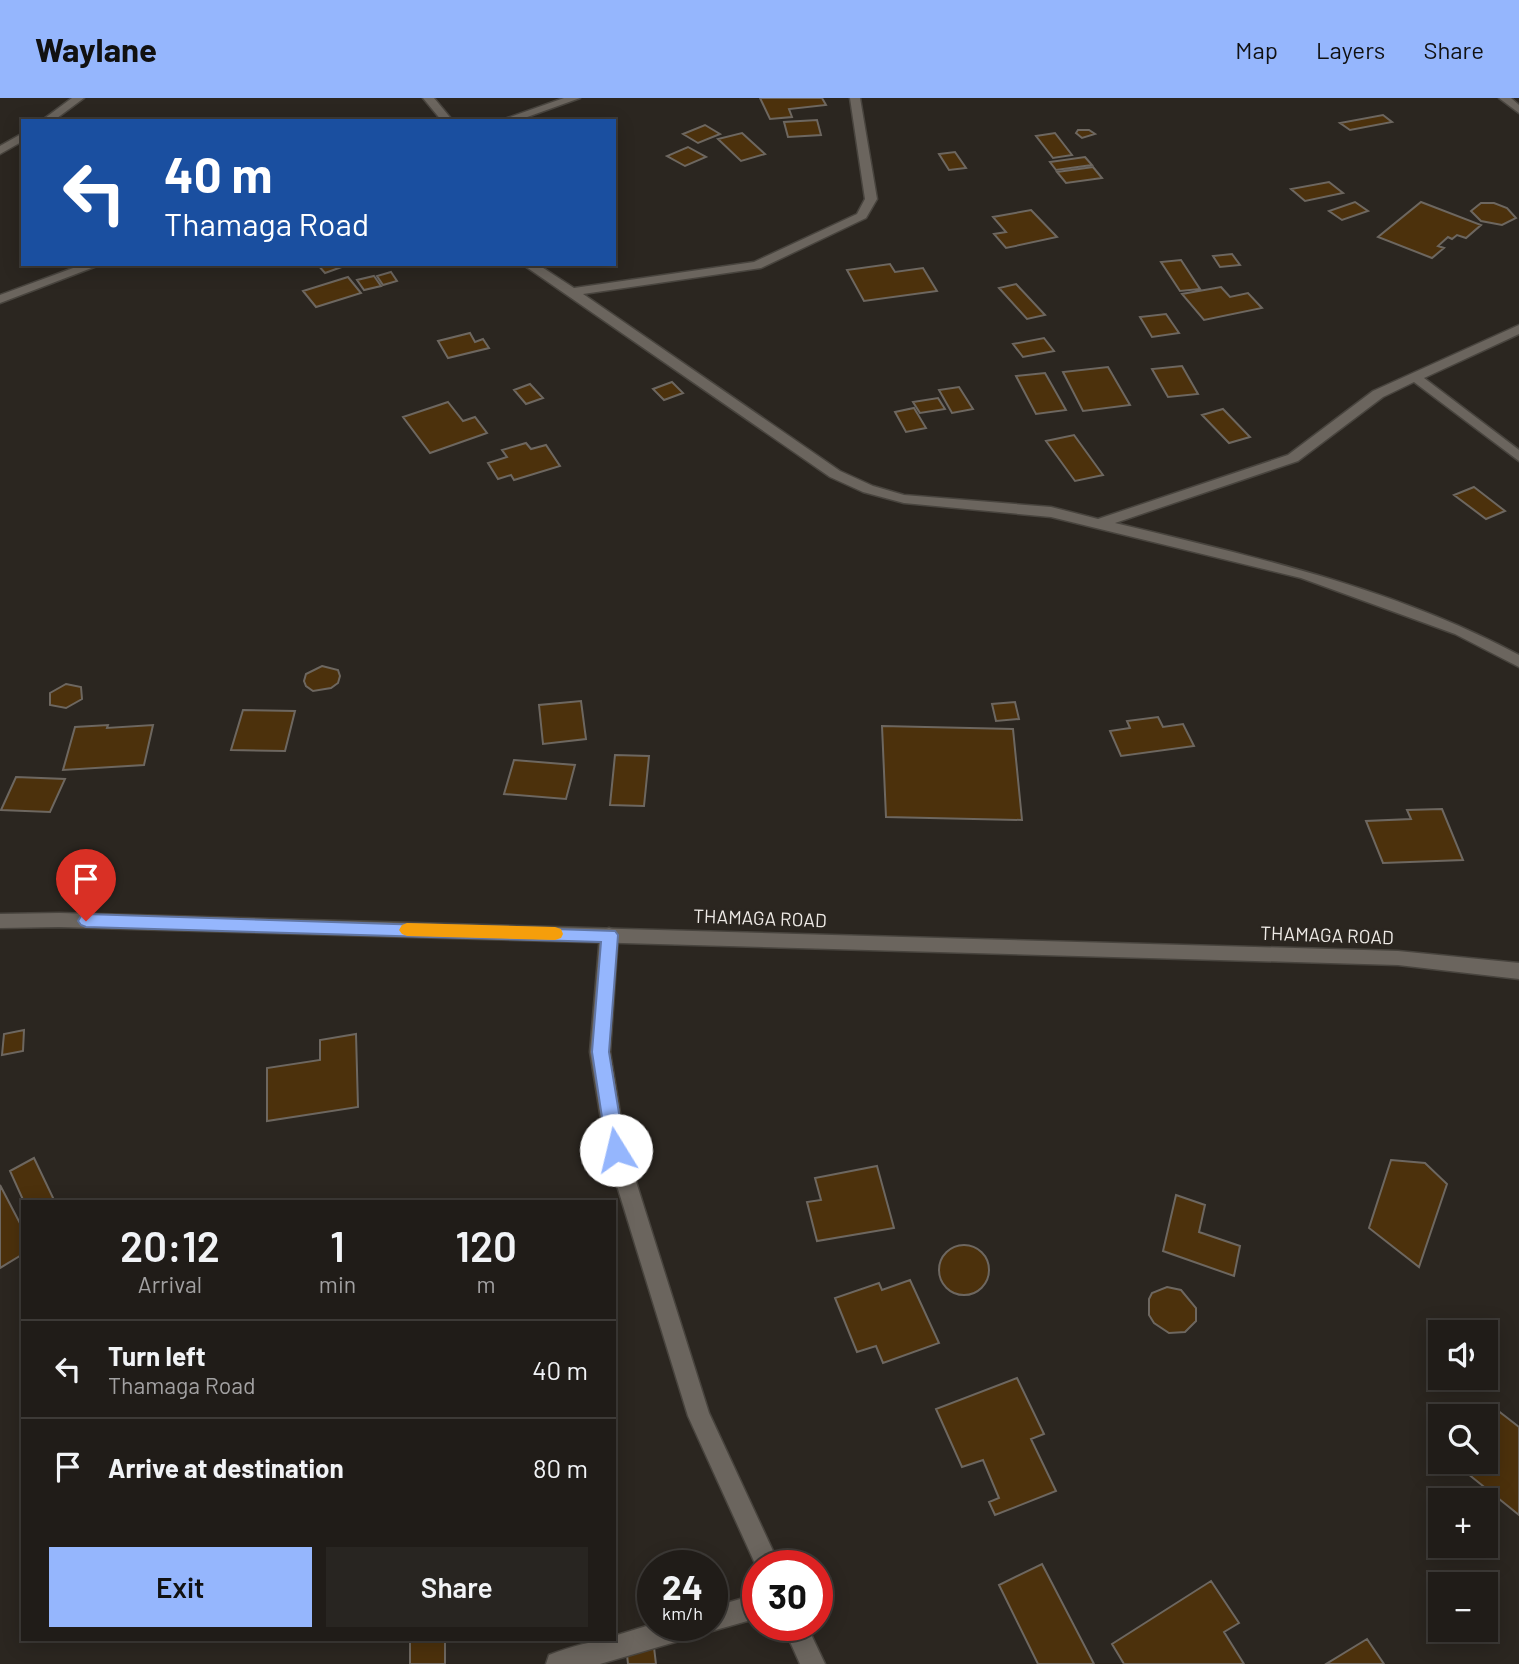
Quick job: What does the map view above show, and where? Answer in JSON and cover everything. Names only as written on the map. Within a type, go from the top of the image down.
[{"type":"main road","points":[[49,119],[79,98]]},
{"type":"main road","points":[[428,98],[446,119]]},
{"type":"main road","points":[[509,119],[575,98]]},
{"type":"main road","points":[[572,292],[757,265],[862,216],[871,199],[855,98]]},
{"type":"main road","points":[[1504,98],[1519,110]]},
{"type":"main road","points":[[0,151],[21,137]]},
{"type":"main road","points":[[0,299],[91,266]]},
{"type":"main road","points":[[531,266],[835,474],[868,489],[904,499],[1051,512],[1305,574],[1460,630],[1519,662]]},
{"type":"main road","points":[[1097,523],[1293,458],[1378,394],[1519,329]]},
{"type":"main road","points":[[1415,377],[1519,457]]},
{"type":"main road","name":"THAMAGA ROAD","points":[[0,921],[59,920],[1398,958],[1519,971]]},
{"type":"main road","points":[[609,935],[600,1052],[616,1150],[699,1416],[761,1550]]},
{"type":"main road","points":[[558,1664],[637,1641]]},
{"type":"main road","points":[[802,1641],[813,1664]]},
{"type":"building","points":[[760,98],[822,98],[826,105],[789,109],[792,117],[770,119]]},
{"type":"building","points":[[1383,115],[1392,122],[1350,130],[1340,123]]},
{"type":"building","points":[[817,120],[821,135],[788,137],[784,122]]},
{"type":"building","points":[[705,125],[720,134],[698,143],[683,134]]},
{"type":"building","points":[[1078,130],[1089,130],[1095,134],[1082,138],[1076,133]]},
{"type":"building","points":[[742,133],[765,154],[741,161],[718,139]]},
{"type":"building","points":[[1055,133],[1072,155],[1053,158],[1036,136]]},
{"type":"building","points":[[688,147],[706,157],[685,166],[667,156]]},
{"type":"building","points":[[955,152],[966,168],[949,170],[939,154]]},
{"type":"building","points":[[1085,157],[1092,165],[1056,170],[1050,162]]},
{"type":"building","points":[[1093,167],[1102,178],[1066,183],[1057,172]]},
{"type":"building","points":[[1329,182],[1343,193],[1305,201],[1291,189]]},
{"type":"building","points":[[1355,202],[1368,211],[1342,220],[1329,211]]},
{"type":"building","points":[[1421,202],[1481,225],[1466,238],[1457,235],[1452,239],[1448,237],[1438,246],[1444,248],[1432,258],[1378,237]]},
{"type":"building","points":[[1481,203],[1494,203],[1507,208],[1516,218],[1502,225],[1481,221],[1471,211]]},
{"type":"building","points":[[1031,210],[1057,237],[1006,248],[994,234],[1006,232],[993,217]]},
{"type":"building","points":[[1232,254],[1240,265],[1220,267],[1213,256]]},
{"type":"building","points":[[1181,260],[1200,289],[1180,291],[1161,262]]},
{"type":"building","points":[[890,264],[895,272],[923,268],[937,291],[864,301],[847,270]]},
{"type":"building","points":[[319,266],[344,266],[325,273]]},
{"type":"building","points":[[391,272],[397,281],[383,285],[377,276]]},
{"type":"building","points":[[374,276],[381,286],[364,290],[357,280]]},
{"type":"building","points":[[348,277],[361,293],[316,307],[303,291]]},
{"type":"building","points":[[1016,284],[1045,315],[1027,319],[999,288]]},
{"type":"building","points":[[1221,287],[1230,297],[1248,293],[1262,308],[1204,320],[1182,294]]},
{"type":"building","points":[[1166,314],[1179,333],[1152,337],[1140,317]]},
{"type":"building","points":[[470,333],[475,342],[483,339],[489,348],[448,358],[438,341]]},
{"type":"building","points":[[1044,338],[1054,351],[1023,357],[1013,344]]},
{"type":"building","points":[[1182,366],[1198,394],[1168,397],[1152,369]]},
{"type":"building","points":[[1108,367],[1130,405],[1083,411],[1063,372]]},
{"type":"building","points":[[1045,373],[1066,410],[1036,414],[1016,376]]},
{"type":"building","points":[[672,382],[683,393],[664,400],[653,389]]},
{"type":"building","points":[[530,384],[543,398],[526,404],[514,390]]},
{"type":"building","points":[[959,387],[973,409],[952,413],[939,390]]},
{"type":"building","points":[[938,398],[945,409],[920,413],[913,402]]},
{"type":"building","points":[[448,402],[463,421],[475,417],[487,433],[430,453],[403,417]]},
{"type":"building","points":[[914,408],[926,428],[906,432],[895,412]]},
{"type":"building","points":[[1223,409],[1250,437],[1229,443],[1202,415]]},
{"type":"building","points":[[1074,435],[1103,475],[1075,481],[1046,441]]},
{"type":"building","points":[[526,443],[531,449],[546,445],[560,466],[514,480],[511,475],[498,479],[488,463],[507,457],[502,450]]},
{"type":"building","points":[[1474,487],[1505,511],[1486,519],[1454,495]]},
{"type":"building","points":[[322,666],[338,670],[338,683],[331,688],[313,691],[306,686],[306,674]]},
{"type":"building","points":[[66,684],[81,687],[82,699],[66,708],[50,705],[50,693]]},
{"type":"building","points":[[581,701],[586,739],[543,744],[539,705]]},
{"type":"building","points":[[1015,702],[1019,719],[996,721],[992,704]]},
{"type":"building","points":[[243,710],[295,711],[285,751],[231,750]]},
{"type":"building","points":[[1158,717],[1163,727],[1183,724],[1194,746],[1121,756],[1110,731],[1130,728],[1127,721]]},
{"type":"building","points":[[108,725],[107,728],[153,725],[144,765],[63,770],[75,727]]},
{"type":"building","points":[[882,726],[1013,729],[1022,820],[886,817]]},
{"type":"building","points":[[615,755],[649,756],[644,806],[610,805]]},
{"type":"building","points":[[514,760],[575,765],[566,799],[504,794]]},
{"type":"building","points":[[16,777],[65,779],[50,812],[1,810]]},
{"type":"building","points":[[1442,809],[1463,860],[1383,863],[1366,821],[1411,819],[1407,810]]},
{"type":"building","points":[[24,1030],[23,1051],[2,1055],[4,1034]]},
{"type":"building","points":[[356,1034],[358,1107],[267,1121],[267,1068],[320,1060],[320,1040]]},
{"type":"building","points":[[34,1158],[54,1200],[23,1200],[10,1171]]},
{"type":"building","points":[[1391,1160],[1425,1163],[1447,1184],[1419,1267],[1369,1228]]},
{"type":"building","points":[[877,1166],[894,1228],[817,1241],[807,1202],[821,1200],[815,1178]]},
{"type":"building","points":[[0,1185],[21,1225],[21,1255],[0,1268]]},
{"type":"building","points":[[1176,1195],[1205,1205],[1199,1232],[1240,1246],[1234,1276],[1163,1251]]},
{"type":"building","points":[[964,1245],[981,1253],[989,1270],[981,1287],[964,1295],[947,1287],[939,1270],[947,1253]]},
{"type":"building","points":[[910,1280],[939,1343],[883,1363],[876,1346],[857,1352],[835,1298],[879,1283],[882,1290]]},
{"type":"building","points":[[1167,1287],[1181,1290],[1196,1308],[1196,1321],[1185,1332],[1169,1333],[1154,1323],[1149,1315],[1149,1299],[1152,1293]]},
{"type":"building","points":[[1017,1378],[1044,1434],[1031,1439],[1056,1491],[995,1515],[989,1502],[999,1498],[983,1460],[962,1467],[936,1409]]},
{"type":"building","points":[[1498,1411],[1519,1427],[1519,1515],[1498,1498],[1498,1488],[1486,1488],[1468,1474],[1498,1474]]},
{"type":"building","points":[[1042,1564],[1094,1664],[1038,1664],[999,1585]]},
{"type":"building","points":[[1211,1581],[1239,1623],[1224,1632],[1244,1664],[1124,1664],[1112,1644]]},
{"type":"building","points":[[1367,1639],[1384,1664],[1326,1664]]},
{"type":"building","points":[[410,1641],[445,1641],[445,1664],[410,1664]]},
{"type":"building","points":[[653,1641],[656,1664],[628,1664],[626,1645]]},
{"type":"slow traffic","points":[[407,930],[555,934]]},
{"type":"route","points":[[86,921],[609,935],[600,1052],[616,1150]]}]
